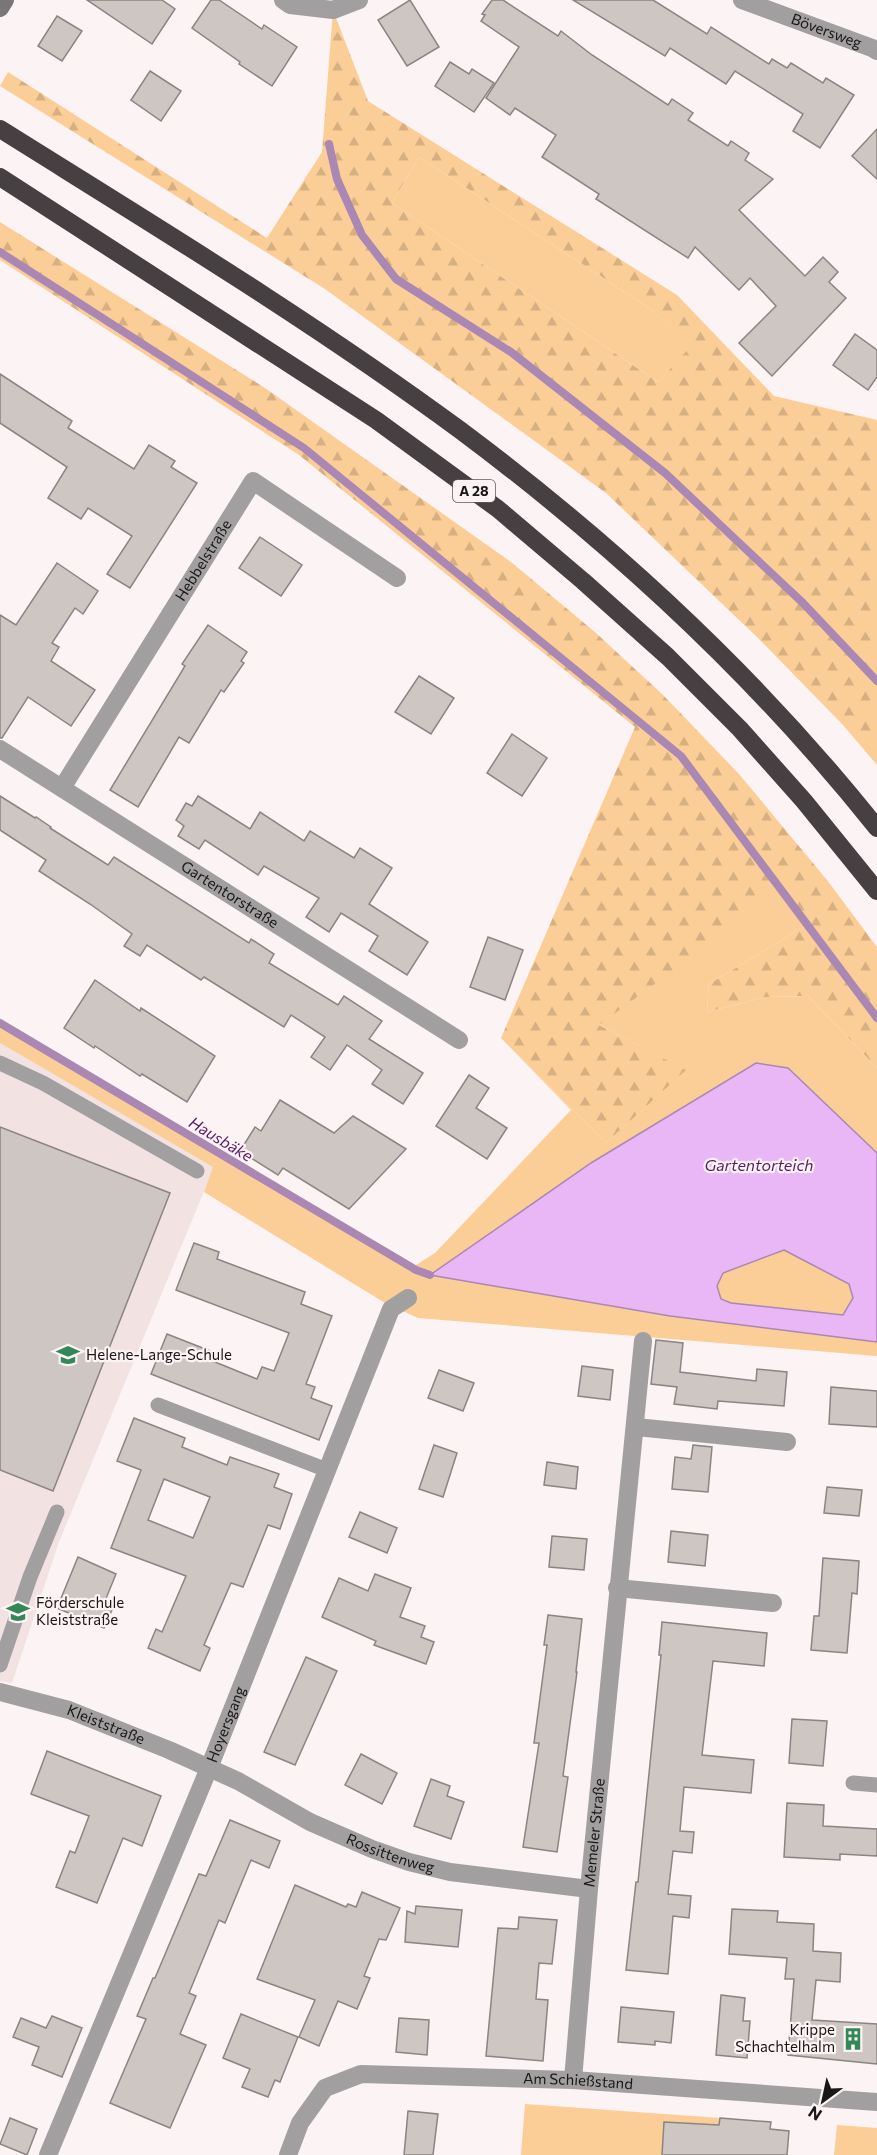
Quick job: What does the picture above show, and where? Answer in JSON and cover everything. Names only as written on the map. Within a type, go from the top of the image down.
[{"type":"highway","name":"A 28","points":[[1,129],[264,294],[442,417],[521,477],[608,549],[691,624],[781,716],[842,784],[877,828]]},
{"type":"highway","name":"A 28","points":[[0,177],[375,420],[498,509],[668,657],[740,729],[804,801],[877,891]]},
{"type":"street","points":[[0,8],[5,0]]},
{"type":"street","points":[[283,0],[290,5],[333,9],[358,0]]},
{"type":"street","name":"Böversweg","points":[[742,0],[877,51]]},
{"type":"street","name":"Hebbelstraße","points":[[62,788],[253,481],[398,578]]},
{"type":"street","name":"Gartentorstraße","points":[[0,749],[459,1040]]},
{"type":"street","name":"Hoyersgang","points":[[48,2155],[209,1768],[391,1309],[408,1298]]},
{"type":"street","name":"Memeler Straße","points":[[573,2080],[617,1588],[636,1427],[643,1341]]},
{"type":"street","points":[[636,1427],[787,1442]]},
{"type":"street","points":[[617,1588],[773,1603]]},
{"type":"street","name":"Kleiststraße","points":[[0,1692],[69,1710],[209,1768]]},
{"type":"street","name":"Rossittenweg","points":[[209,1768],[238,1781],[310,1822],[372,1849],[409,1862],[450,1872],[589,1889]]},
{"type":"street","name":"Am Schießstand","points":[[288,2155],[300,2123],[325,2088],[361,2074],[573,2080],[877,2102]]},
{"type":"lane","points":[[0,1063],[43,1083],[197,1171]]},
{"type":"lane","points":[[158,1405],[327,1470]]},
{"type":"lane","points":[[0,1665],[30,1578],[57,1512]]},
{"type":"lane","points":[[853,1783],[877,1785]]},
{"type":"shaded area","name":"Helene-Lange-Schule","points":[[0,1043],[214,1167],[59,1542],[12,1683],[0,1681]]},
{"type":"green space","points":[[333,10],[368,101],[677,295],[774,396],[877,420],[877,765],[843,725],[758,638],[606,493],[325,289],[0,86],[8,72],[267,238],[322,152]],"holes":[[[419,157],[652,310],[690,346],[658,382],[392,203]]]},
{"type":"green space","points":[[419,157],[652,310],[691,346],[658,382],[392,203]]},
{"type":"green space","points":[[0,222],[265,388],[511,562],[596,633],[663,695],[739,774],[827,880],[877,947],[877,1068],[808,996],[766,997],[707,1012],[709,984],[805,926],[599,1025],[687,1070],[606,1143],[501,1038],[635,727],[299,455],[0,260]]},
{"type":"green space","points":[[781,891],[805,926],[709,984],[707,1012],[766,997],[808,996],[877,1068],[877,1356],[418,1318],[385,1303],[204,1192],[213,1167],[0,1043],[0,1023],[405,1267],[416,1265],[435,1253],[571,1110],[501,1038],[606,1143],[686,1070],[599,1025]]},
{"type":"green space","points":[[525,2104],[720,2118],[719,2125],[665,2122],[662,2155],[521,2155]]},
{"type":"green space","points":[[837,2125],[877,2128],[877,2155],[834,2155]]},
{"type":"water","name":"Gartentorteich","points":[[756,1063],[788,1068],[877,1153],[877,1342],[670,1316],[430,1275],[591,1163]],"holes":[[[784,1250],[849,1284],[853,1298],[843,1315],[731,1303],[721,1299],[717,1286],[723,1273]]]},
{"type":"building","points":[[87,0],[162,0],[175,9],[152,44]]},
{"type":"building","points":[[211,0],[219,0],[262,29],[264,25],[297,47],[272,86],[192,28]]},
{"type":"building","points":[[410,0],[439,47],[407,66],[378,20]]},
{"type":"building","points":[[492,0],[503,0],[558,36],[561,31],[592,55],[668,105],[672,99],[693,113],[688,120],[728,146],[731,141],[749,153],[745,160],[773,179],[739,210],[805,276],[823,257],[838,272],[829,282],[846,298],[772,376],[739,343],[776,306],[750,278],[739,290],[695,247],[688,258],[596,199],[599,194],[542,157],[556,135],[515,108],[510,115],[486,98],[519,47],[481,21],[485,15],[482,14]]},
{"type":"building","points":[[573,0],[653,0],[707,34],[711,27],[769,64],[772,59],[787,68],[791,63],[823,83],[826,78],[854,95],[820,148],[793,131],[803,114],[735,71],[726,84],[670,48],[665,56]]},
{"type":"building","points":[[57,16],[82,31],[62,61],[38,46]]},
{"type":"building","points":[[450,62],[469,74],[472,69],[494,83],[474,112],[435,86]]},
{"type":"building","points":[[150,71],[181,91],[161,121],[131,100]]},
{"type":"building","points":[[877,129],[877,179],[852,156]]},
{"type":"building","points":[[855,334],[877,350],[877,377],[868,390],[833,365]]},
{"type":"building","points":[[0,374],[72,421],[68,428],[134,469],[149,445],[175,461],[171,467],[197,483],[130,588],[107,574],[132,536],[88,508],[81,519],[48,498],[67,467],[0,423]]},
{"type":"building","points":[[260,537],[302,565],[281,596],[239,568]]},
{"type":"building","points":[[57,563],[98,591],[83,614],[75,608],[52,643],[59,647],[51,661],[95,690],[71,726],[28,697],[0,738],[0,615],[16,625]]},
{"type":"building","points":[[208,625],[247,652],[241,661],[244,663],[224,692],[221,690],[189,743],[179,737],[138,807],[110,790],[185,666],[182,664]]},
{"type":"building","points":[[419,676],[454,698],[431,734],[395,712]]},
{"type":"building","points":[[512,734],[547,758],[522,796],[487,773]]},
{"type":"building","points":[[0,796],[108,865],[114,857],[249,943],[251,939],[274,954],[269,963],[338,1005],[344,996],[382,1021],[369,1039],[423,1073],[403,1104],[372,1084],[382,1070],[347,1045],[330,1070],[311,1057],[325,1037],[291,1015],[284,1027],[204,977],[201,980],[147,945],[140,956],[124,946],[132,934],[39,871],[46,860],[0,830]]},
{"type":"building","points":[[198,796],[250,829],[260,812],[304,841],[310,831],[354,858],[360,848],[392,868],[369,904],[428,942],[407,975],[369,951],[378,936],[341,913],[329,932],[306,917],[319,898],[264,866],[258,875],[205,840],[199,849],[178,836],[184,826],[176,820],[186,803],[192,806]]},
{"type":"building","points":[[488,937],[523,950],[505,1000],[470,987]]},
{"type":"building","points":[[95,980],[140,1011],[141,1008],[215,1056],[187,1102],[142,1074],[140,1076],[64,1028]]},
{"type":"building","points":[[469,1075],[489,1088],[476,1108],[507,1128],[487,1159],[436,1126]]},
{"type":"building","points":[[280,1100],[334,1133],[353,1116],[406,1149],[349,1209],[283,1168],[278,1175],[240,1151],[255,1127],[261,1131]]},
{"type":"building","name":"Helene-Lange-Schule","points":[[0,1127],[170,1193],[53,1491],[0,1470]]},
{"type":"building","points":[[194,1243],[219,1252],[217,1259],[305,1292],[301,1304],[332,1316],[306,1384],[315,1387],[311,1398],[332,1406],[319,1440],[151,1374],[167,1334],[218,1354],[215,1362],[257,1379],[262,1367],[274,1371],[289,1333],[176,1290]]},
{"type":"building","points":[[656,1340],[683,1343],[680,1372],[756,1381],[757,1369],[787,1372],[784,1406],[718,1401],[717,1409],[674,1404],[677,1387],[651,1384]]},
{"type":"building","points":[[582,1366],[613,1370],[610,1400],[578,1396]]},
{"type":"building","points":[[439,1370],[474,1383],[463,1411],[428,1398]]},
{"type":"building","points":[[831,1387],[877,1391],[877,1427],[829,1424]]},
{"type":"building","points":[[134,1418],[185,1438],[182,1447],[227,1465],[230,1457],[279,1474],[274,1487],[292,1494],[280,1529],[268,1525],[243,1587],[231,1583],[204,1645],[210,1648],[200,1671],[148,1648],[156,1629],[162,1632],[186,1576],[111,1548],[141,1470],[117,1461]],"holes":[[[164,1479],[210,1497],[193,1538],[148,1520]]]},
{"type":"building","points":[[434,1445],[457,1453],[443,1497],[419,1489]]},
{"type":"building","points":[[693,1445],[712,1447],[708,1492],[672,1489],[675,1457],[691,1459]]},
{"type":"building","points":[[547,1462],[578,1467],[576,1489],[544,1485]]},
{"type":"building","points":[[827,1487],[862,1490],[859,1516],[824,1513]]},
{"type":"building","points":[[360,1512],[397,1528],[387,1553],[349,1537]]},
{"type":"building","points":[[671,1531],[708,1535],[705,1566],[668,1562]]},
{"type":"building","points":[[552,1536],[587,1539],[584,1570],[549,1567]]},
{"type":"building","points":[[78,1557],[116,1574],[103,1606],[112,1610],[104,1628],[57,1608]]},
{"type":"building","points":[[823,1558],[859,1561],[857,1594],[852,1593],[847,1653],[811,1650],[814,1616],[819,1616]]},
{"type":"building","points":[[375,1574],[411,1588],[400,1617],[425,1626],[421,1637],[434,1642],[426,1664],[374,1645],[376,1641],[322,1617],[339,1578],[368,1591]]},
{"type":"building","points":[[548,1615],[582,1619],[563,1776],[568,1777],[557,1852],[523,1847],[539,1743],[534,1743],[547,1645],[544,1645]]},
{"type":"building","points":[[662,1622],[767,1633],[764,1666],[713,1661],[702,1755],[754,1760],[751,1793],[684,1787],[680,1831],[694,1832],[692,1853],[673,1851],[668,1894],[691,1896],[689,1918],[673,1916],[668,1974],[626,1970],[636,1882],[638,1882],[661,1655],[659,1655]]},
{"type":"building","points":[[306,1657],[337,1671],[295,1765],[264,1752]]},
{"type":"building","points":[[792,1719],[827,1721],[823,1766],[789,1763]]},
{"type":"building","points":[[47,1751],[161,1796],[142,1846],[123,1838],[97,1903],[56,1887],[70,1851],[75,1853],[89,1816],[31,1794]]},
{"type":"building","points":[[361,1754],[397,1773],[382,1804],[345,1785]]},
{"type":"building","points":[[431,1779],[450,1786],[447,1796],[464,1802],[451,1839],[414,1826]]},
{"type":"building","points":[[787,1803],[824,1805],[823,1826],[877,1829],[877,1856],[840,1854],[840,1860],[784,1857]]},
{"type":"building","points":[[230,1820],[280,1841],[269,1868],[251,1860],[225,1923],[219,1920],[189,1993],[196,1996],[180,2034],[206,2045],[170,2128],[110,2103],[146,2019],[137,2016],[153,1978],[155,1978],[199,1874],[206,1876]]},
{"type":"building","points":[[295,1885],[346,1907],[348,1904],[356,1907],[362,1892],[400,1908],[386,1940],[379,1939],[364,1976],[370,1978],[357,2009],[338,2001],[319,2046],[299,2037],[315,2000],[257,1979]]},
{"type":"building","points":[[416,1906],[462,1910],[458,1947],[405,1942],[407,1911],[415,1914]]},
{"type":"building","points":[[732,1909],[778,1911],[777,1922],[814,1924],[813,1951],[841,1953],[840,1982],[816,1980],[812,2020],[877,2024],[877,2064],[788,2055],[794,1979],[785,1979],[787,1958],[729,1954]]},
{"type":"building","points":[[519,1917],[557,1920],[552,1964],[539,1963],[536,1999],[548,2000],[543,2061],[486,2056],[498,1928],[518,1929]]},
{"type":"building","points":[[721,1995],[745,1998],[743,2021],[750,2021],[747,2058],[716,2055]]},
{"type":"building","points":[[621,2007],[674,2012],[671,2043],[655,2041],[655,2045],[618,2042]]},
{"type":"building","points":[[241,2014],[298,2037],[280,2082],[275,2080],[268,2097],[242,2087],[250,2069],[223,2058]]},
{"type":"building","points":[[52,2016],[82,2028],[62,2077],[32,2065],[39,2047],[13,2037],[21,2018],[46,2028]]},
{"type":"building","points":[[399,2018],[429,2020],[427,2055],[396,2052]]},
{"type":"building","points":[[408,2111],[438,2114],[433,2155],[404,2155]]},
{"type":"building","points":[[10,2118],[37,2129],[27,2155],[0,2144]]},
{"type":"building","points":[[720,2118],[771,2122],[770,2129],[789,2131],[787,2155],[662,2155],[664,2122],[719,2125]]},
{"type":"waterway","points":[[329,144],[337,179],[362,235],[396,279],[511,352],[665,473],[803,603],[877,681]]},
{"type":"waterway","points":[[0,252],[304,448],[681,756],[877,1018]]},
{"type":"waterway","name":"Hausbäke","points":[[0,1023],[416,1270],[430,1275]]},
{"type":"place","name":"Helene-Lange-Schule","points":[[68,1355]]},
{"type":"place","name":"Förderschule Kleiststraße","points":[[18,1612]]},
{"type":"place","name":"Krippe Schachtelhalm","points":[[853,2039]]}]
